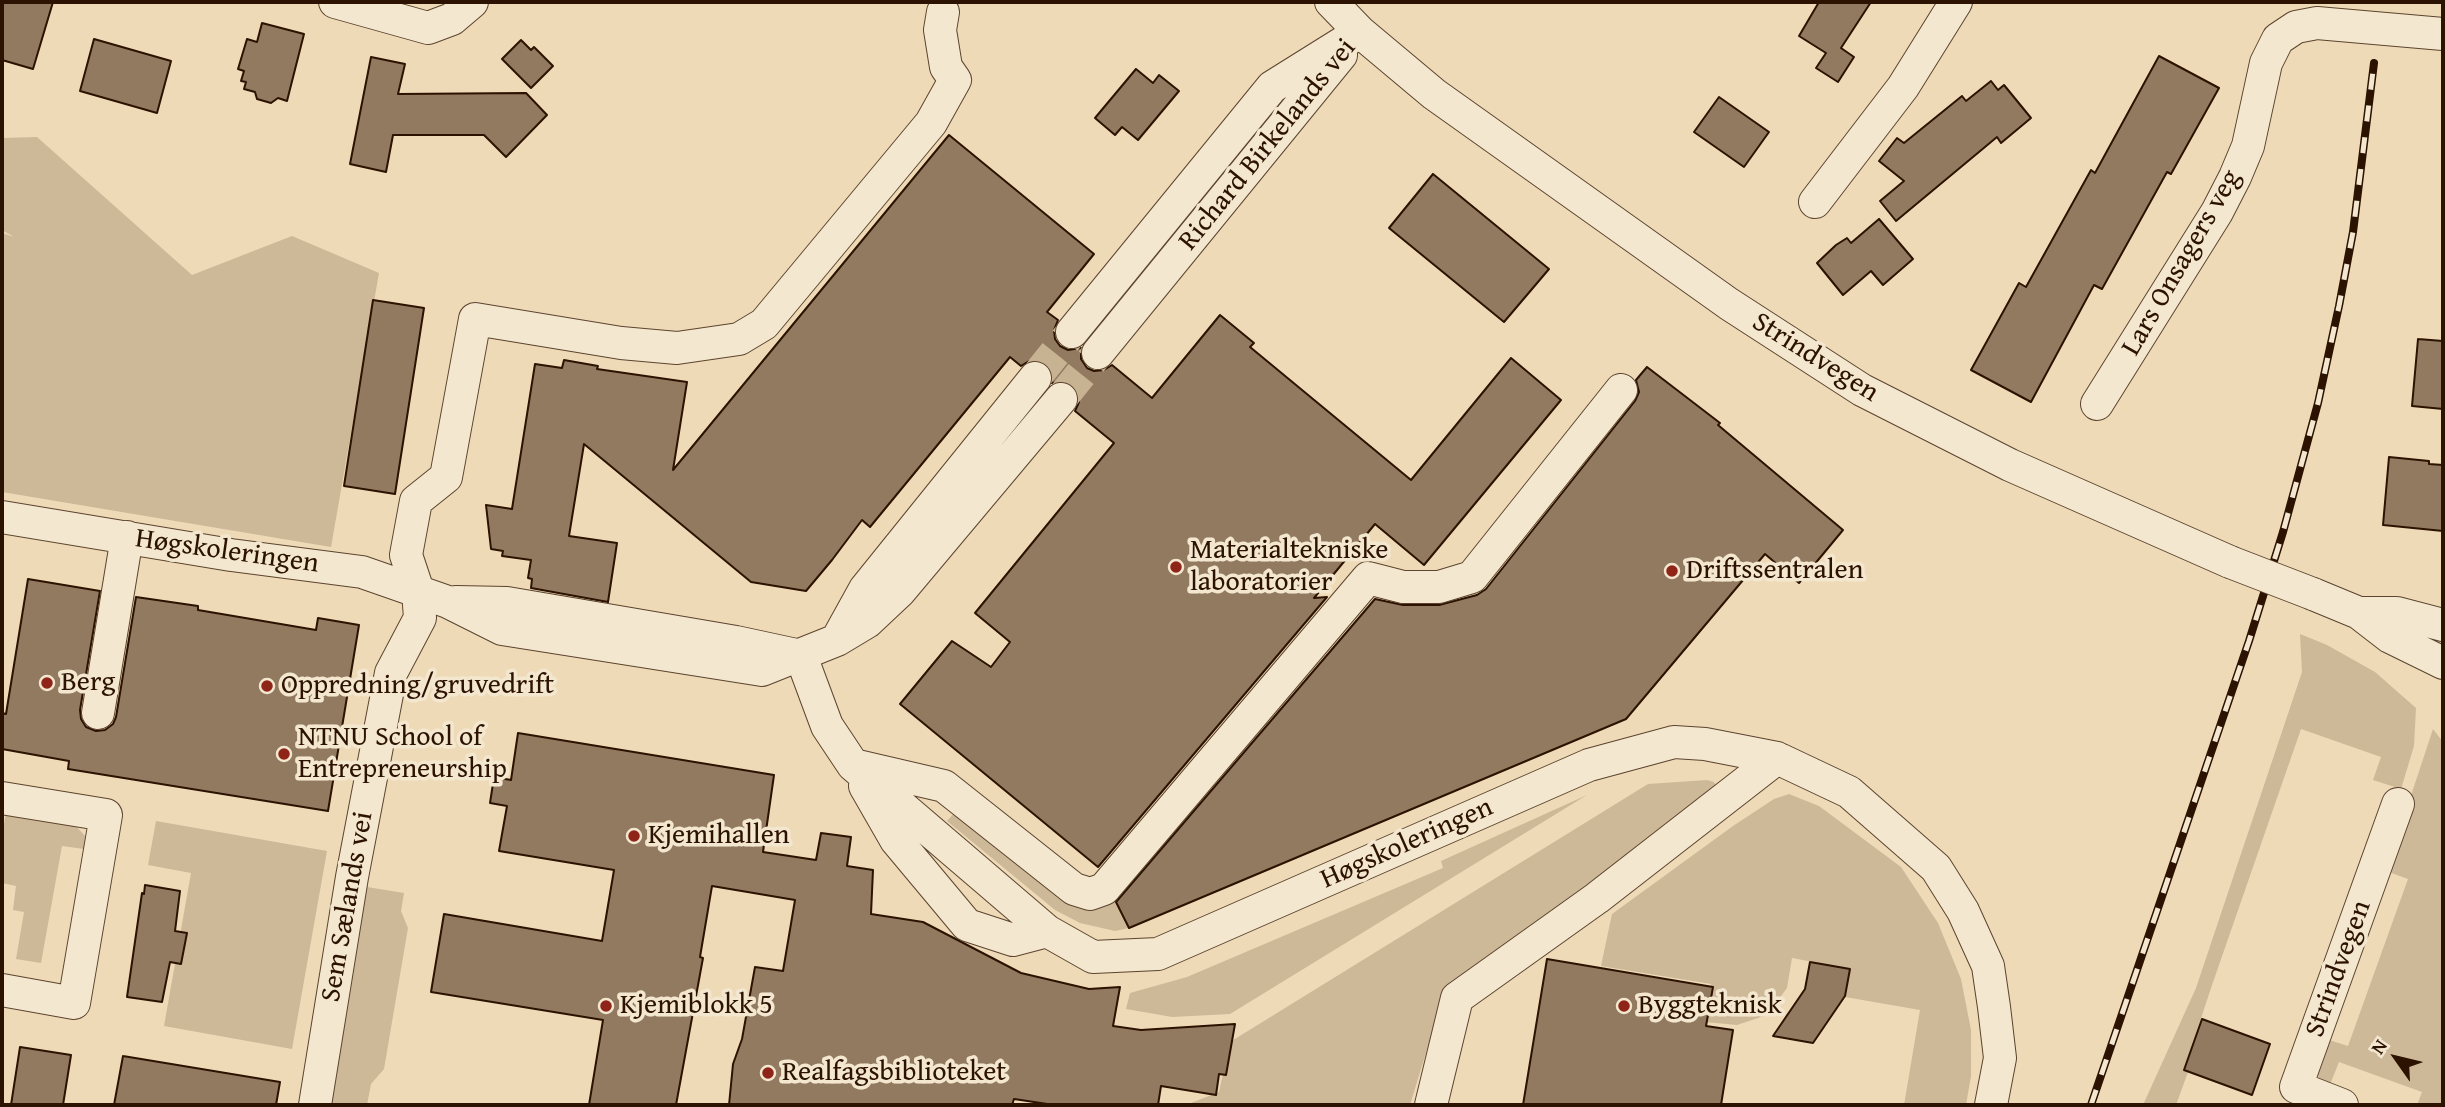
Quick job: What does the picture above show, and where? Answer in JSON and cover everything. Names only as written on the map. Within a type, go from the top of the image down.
[{"type":"street","points":[[335,2],[428,28],[452,19],[472,2]]},
{"type":"street","name":"Strindvegen","points":[[1331,2],[1360,32],[1434,94],[1729,304],[1862,390],[2010,465],[2230,562],[2359,613],[2390,637],[2443,663]]},
{"type":"street","points":[[1815,202],[1903,87],[1956,2]]},
{"type":"street","points":[[418,591],[406,555],[416,501],[446,477],[475,319],[621,343],[677,348],[739,340],[764,324],[931,123],[955,80],[946,67],[940,30],[943,12]]},
{"type":"street","name":"Lars Onsagers veg","points":[[2098,404],[2217,212],[2235,177],[2248,146],[2266,64],[2278,39],[2297,27],[2317,23],[2443,34]]},
{"type":"street","name":"Richard Birkelands vei","points":[[1098,353],[1360,32]]},
{"type":"street","name":"Richard Birkelands vei","points":[[1073,332],[1272,87],[1360,32]]},
{"type":"street","points":[[837,640],[865,589],[1035,378]]},
{"type":"street","points":[[853,765],[944,786],[1074,890],[1090,894],[1104,889],[1368,578],[1403,587],[1439,587],[1472,577],[1621,390]]},
{"type":"street","points":[[801,656],[837,640],[867,622],[900,591],[1061,400]]},
{"type":"street","name":"Høgskoleringen","points":[[2,517],[231,555],[362,572],[448,602],[502,628],[762,670],[801,656],[827,726],[896,840],[967,925],[1013,940],[1047,930]]},
{"type":"street","points":[[98,713],[127,537]]},
{"type":"street","name":"Sem Sælands vei","points":[[315,1105],[352,877],[391,673],[420,618],[418,591]]},
{"type":"street","name":"Strindvegen","points":[[2359,613],[2397,613],[2443,625]]},
{"type":"street","name":"Høgskoleringen","points":[[853,765],[1047,930],[1093,957],[1158,954],[1589,765],[1674,742],[1705,744],[1777,758],[1849,792],[1936,868],[1963,911],[1988,966],[1994,1007],[2000,1058],[1991,1105]]},
{"type":"street","points":[[1431,1105],[1457,998],[1597,898],[1777,758]]},
{"type":"street","points":[[2,797],[106,815],[74,1003],[2,990]]},
{"type":"street","name":"Strindvegen","points":[[2342,1105],[2296,1087],[2398,804]]},
{"type":"shaded area","points":[[37,137],[192,275],[292,236],[379,273],[331,547],[2,492],[2,233],[14,237],[2,230],[2,138]]},
{"type":"shaded area","points":[[2300,634],[2327,645],[2375,672],[2416,708],[2414,746],[2401,789],[2373,780],[2381,757],[2301,729],[2211,988],[2184,1070],[2188,1072],[2176,1105],[2143,1105],[2196,988],[2302,672]]},
{"type":"shaded area","points":[[2433,729],[2443,742],[2443,1105],[2417,1105],[2422,1092],[2339,1062],[2329,1087],[2320,1081],[2317,1072],[2326,1039],[2348,1046],[2408,879],[2386,871]]},
{"type":"shaded area","points":[[1707,780],[1714,782],[1717,787],[1457,998],[1428,1046],[1410,1105],[1186,1105],[1219,1092],[1230,1042],[1648,784]]},
{"type":"shaded area","points":[[1789,794],[1819,806],[1901,867],[1938,923],[1961,979],[1971,1030],[1971,1076],[1966,1105],[1904,1105],[1920,1010],[1845,997],[1850,969],[1792,958],[1787,988],[1767,1015],[1737,1025],[1705,1022],[1711,984],[1601,966],[1612,914],[1733,826],[1774,799]]},
{"type":"shaded area","points":[[1587,795],[1230,1014],[1172,1017],[1126,1009],[1130,993],[1187,977],[1443,868],[1441,861]]},
{"type":"shaded area","points":[[6,812],[76,826],[85,836],[84,849],[62,846],[41,963],[16,959],[24,912],[13,910],[16,886],[2,883],[2,838]]},
{"type":"shaded area","points":[[955,812],[1064,901],[1089,908],[1114,898],[1129,928],[1115,931],[1080,923],[1055,910],[947,821]]},
{"type":"shaded area","points":[[156,821],[327,851],[292,1049],[164,1026],[191,873],[148,865]]},
{"type":"shaded area","points":[[367,887],[404,893],[401,911],[408,928],[384,1069],[371,1084],[367,1105],[331,1105]]},
{"type":"building","points":[[2,2],[53,2],[33,69],[2,60]]},
{"type":"building","points":[[1819,2],[1871,2],[1841,48],[1854,57],[1838,82],[1816,68],[1826,53],[1799,36]]},
{"type":"building","points":[[262,23],[304,34],[287,101],[278,98],[271,103],[257,99],[255,92],[244,89],[246,82],[241,81],[244,71],[238,69],[247,39],[257,42]]},
{"type":"building","points":[[94,39],[171,61],[157,113],[80,91]]},
{"type":"building","points":[[521,40],[531,50],[534,47],[553,66],[531,88],[502,59]]},
{"type":"building","points":[[2159,56],[2219,88],[2171,174],[2167,172],[2102,289],[2094,285],[2031,402],[1971,370],[2019,283],[2026,287],[2091,170],[2095,173]]},
{"type":"building","points":[[371,57],[405,64],[398,94],[526,93],[547,115],[506,157],[484,135],[393,135],[386,172],[350,164]]},
{"type":"building","points":[[1136,69],[1153,83],[1159,75],[1179,91],[1138,140],[1122,127],[1115,135],[1095,118]]},
{"type":"building","points":[[1991,81],[1998,90],[2004,85],[2031,118],[2001,143],[1997,137],[1896,221],[1880,201],[1904,181],[1879,161],[1897,138],[1904,143],[1962,96],[1966,101]]},
{"type":"building","points":[[1719,97],[1769,132],[1744,167],[1694,132]]},
{"type":"building","points":[[949,135],[1094,254],[1047,312],[1058,320],[1054,330],[1055,339],[1060,346],[1068,350],[1081,348],[1081,359],[1087,368],[1094,371],[1104,370],[1112,365],[1152,398],[1220,315],[1254,343],[1250,347],[1411,480],[1511,358],[1561,400],[1424,565],[1375,524],[1314,598],[1327,597],[1098,867],[900,704],[952,641],[991,667],[1010,642],[975,613],[1114,443],[1075,411],[1079,402],[1078,392],[1073,385],[1065,381],[1052,383],[1052,372],[1046,363],[1029,361],[1021,366],[1010,357],[870,527],[862,520],[806,591],[751,582],[584,444],[569,536],[617,543],[608,602],[531,588],[532,579],[528,578],[531,560],[502,556],[503,551],[491,549],[486,505],[512,509],[535,364],[562,368],[564,360],[598,366],[597,369],[687,382],[673,470]]},
{"type":"building","points":[[1433,174],[1549,269],[1504,322],[1389,228]]},
{"type":"building","points":[[1879,219],[1913,259],[1883,285],[1871,271],[1843,295],[1817,263],[1836,245],[1847,238],[1851,243]]},
{"type":"building","points":[[373,300],[424,308],[395,494],[344,486]]},
{"type":"building","points":[[2418,339],[2443,341],[2443,409],[2412,406]]},
{"type":"building","points":[[1647,367],[1720,423],[1718,425],[1843,530],[1799,583],[1765,554],[1626,719],[1129,928],[1116,902],[1375,599],[1403,605],[1439,605],[1477,595],[1486,589],[1635,401],[1639,392],[1636,380]]},
{"type":"building","points":[[2389,457],[2443,465],[2443,531],[2383,525]]},
{"type":"building","points":[[28,579],[100,591],[80,710],[86,727],[96,731],[105,730],[113,724],[116,717],[136,597],[198,606],[198,610],[316,630],[318,618],[359,625],[328,811],[68,769],[69,761],[2,749],[2,713],[6,714]]},
{"type":"building","points":[[518,733],[774,775],[763,852],[816,860],[821,833],[851,837],[847,866],[873,870],[871,914],[923,922],[1021,973],[1089,989],[1120,987],[1113,1026],[1141,1030],[1235,1024],[1226,1075],[1219,1074],[1216,1095],[1161,1086],[1158,1105],[1054,1105],[1014,1099],[1012,1105],[729,1105],[733,1064],[742,1039],[755,967],[783,971],[795,900],[712,886],[700,957],[703,958],[676,1105],[589,1105],[603,1020],[431,992],[444,914],[602,941],[614,870],[499,851],[507,806],[490,803],[494,777],[511,780]]},
{"type":"building","points":[[145,885],[180,891],[175,931],[187,933],[181,964],[170,962],[162,1002],[127,997]]},
{"type":"building","name":"Byggteknisk","points":[[1547,959],[1713,987],[1706,1026],[1733,1030],[1721,1105],[1523,1105]]},
{"type":"building","points":[[1810,962],[1850,969],[1845,996],[1813,1043],[1773,1036],[1805,989]]},
{"type":"building","points":[[2202,1019],[2270,1044],[2252,1095],[2184,1070]]},
{"type":"building","points":[[20,1047],[71,1055],[63,1105],[11,1105]]},
{"type":"building","points":[[123,1056],[280,1082],[276,1105],[114,1105]]},
{"type":"tunnel","points":[[1035,378],[1072,332]]},
{"type":"tunnel","points":[[1061,399],[1098,353]]},
{"type":"railway","points":[[2091,1105],[2249,641],[2283,532],[2318,403],[2339,306],[2353,232],[2374,63]]},
{"type":"place","name":"Materialtekniske laboratorier","points":[[1176,567]]},
{"type":"place","name":"Driftssentralen","points":[[1672,571]]},
{"type":"place","name":"Berg","points":[[47,683]]},
{"type":"place","name":"Oppredning/gruvedrift","points":[[267,686]]},
{"type":"place","name":"NTNU School of Entrepreneurship","points":[[284,754]]},
{"type":"place","name":"Kjemihallen","points":[[634,836]]},
{"type":"place","name":"Kjemiblokk 5","points":[[606,1006]]},
{"type":"place","name":"Byggteknisk","points":[[1624,1006]]},
{"type":"place","name":"Realfagsbiblioteket","points":[[768,1073]]}]
